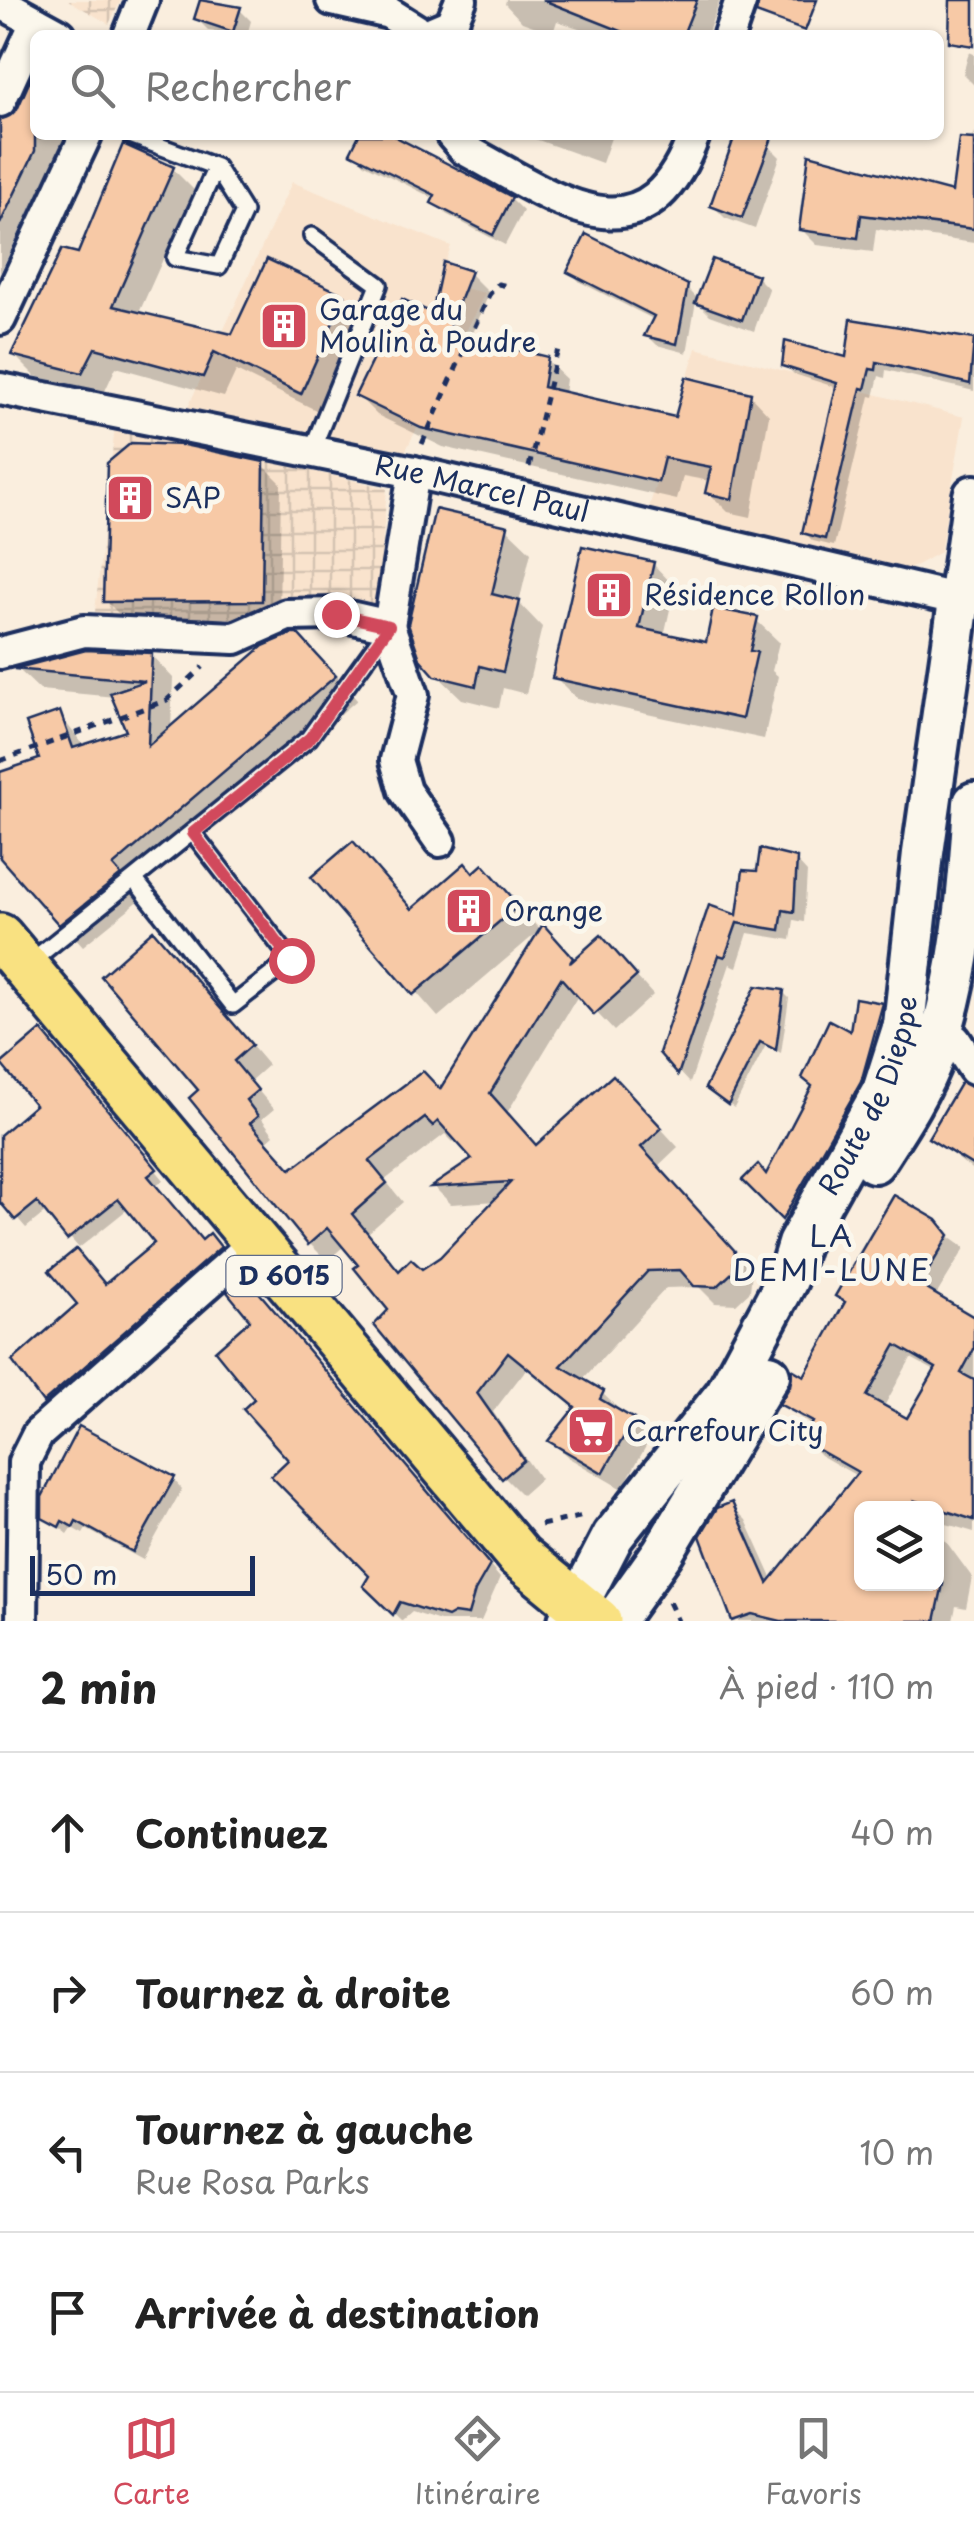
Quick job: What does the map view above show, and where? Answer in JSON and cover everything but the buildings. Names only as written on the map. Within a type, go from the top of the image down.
[{"type":"main road","name":"Route de Dieppe","points":[[589,1617],[614,1536],[726,1394],[787,1280],[798,1244],[884,1091],[904,1025],[922,852],[974,496]]},
{"type":"main road","name":"Route de Dieppe","points":[[589,1617],[662,1552],[768,1376],[821,1252],[922,1081],[965,971],[974,804]]},
{"type":"main road","name":"D 6015","points":[[12,952],[519,1556],[589,1617]]},
{"type":"street","points":[[131,30],[143,0]]},
{"type":"street","points":[[332,0],[389,14],[416,30]]},
{"type":"street","points":[[436,30],[451,24],[460,0]]},
{"type":"street","points":[[731,30],[741,0]]},
{"type":"street","points":[[0,2],[48,28]]},
{"type":"street","points":[[0,101],[30,55]]},
{"type":"street","points":[[0,319],[84,140]]},
{"type":"street","points":[[456,140],[464,149],[596,214],[634,211],[656,199],[681,170],[692,140]]},
{"type":"street","name":"Rue Marcel Paul","points":[[0,389],[414,472],[960,600]]},
{"type":"street","points":[[414,472],[389,626],[413,694],[396,760],[405,791],[440,841]]},
{"type":"street","points":[[0,654],[84,632],[234,638],[286,615],[336,614],[389,626]]},
{"type":"street","points":[[939,1035],[955,1040],[974,1069]]},
{"type":"street","points":[[22,1621],[24,1462],[38,1434],[255,1242]]},
{"type":"lane","points":[[143,140],[216,167],[244,212],[219,266],[175,258],[216,167]]},
{"type":"lane","points":[[311,452],[378,285],[312,236]]},
{"type":"lane","points":[[12,952],[135,880],[310,738],[389,626]]},
{"type":"lane","points":[[135,880],[234,1005],[291,960],[193,833]]},
{"type":"path","points":[[414,472],[489,295],[498,284],[508,286]]},
{"type":"path","points":[[522,498],[558,349]]},
{"type":"path","points":[[0,761],[167,700],[234,638]]},
{"type":"path","points":[[539,1526],[594,1515]]},
{"type":"shaded area","points":[[68,0],[121,0],[109,24]]},
{"type":"shaded area","points":[[292,182],[451,246],[438,282],[485,293],[402,458],[187,409]]},
{"type":"shaded area","points":[[696,348],[964,417],[940,552],[906,571],[648,511]]},
{"type":"shaded area","points":[[115,426],[387,488],[377,607],[282,604],[218,629],[94,621]]},
{"type":"place","name":"Garage du Moulin à Poudre","points":[[284,326]]},
{"type":"place","name":"SAP","points":[[130,498]]},
{"type":"place","name":"Résidence Rollon","points":[[609,595]]},
{"type":"place","name":"Orange","points":[[469,911]]},
{"type":"place","name":"Carrefour City","points":[[591,1431]]},
{"type":"district","name":"LA DEMI-LUNE","points":[[832,1254]]},
{"type":"route","points":[[291,960],[193,833],[310,738],[389,626],[336,614]]}]
